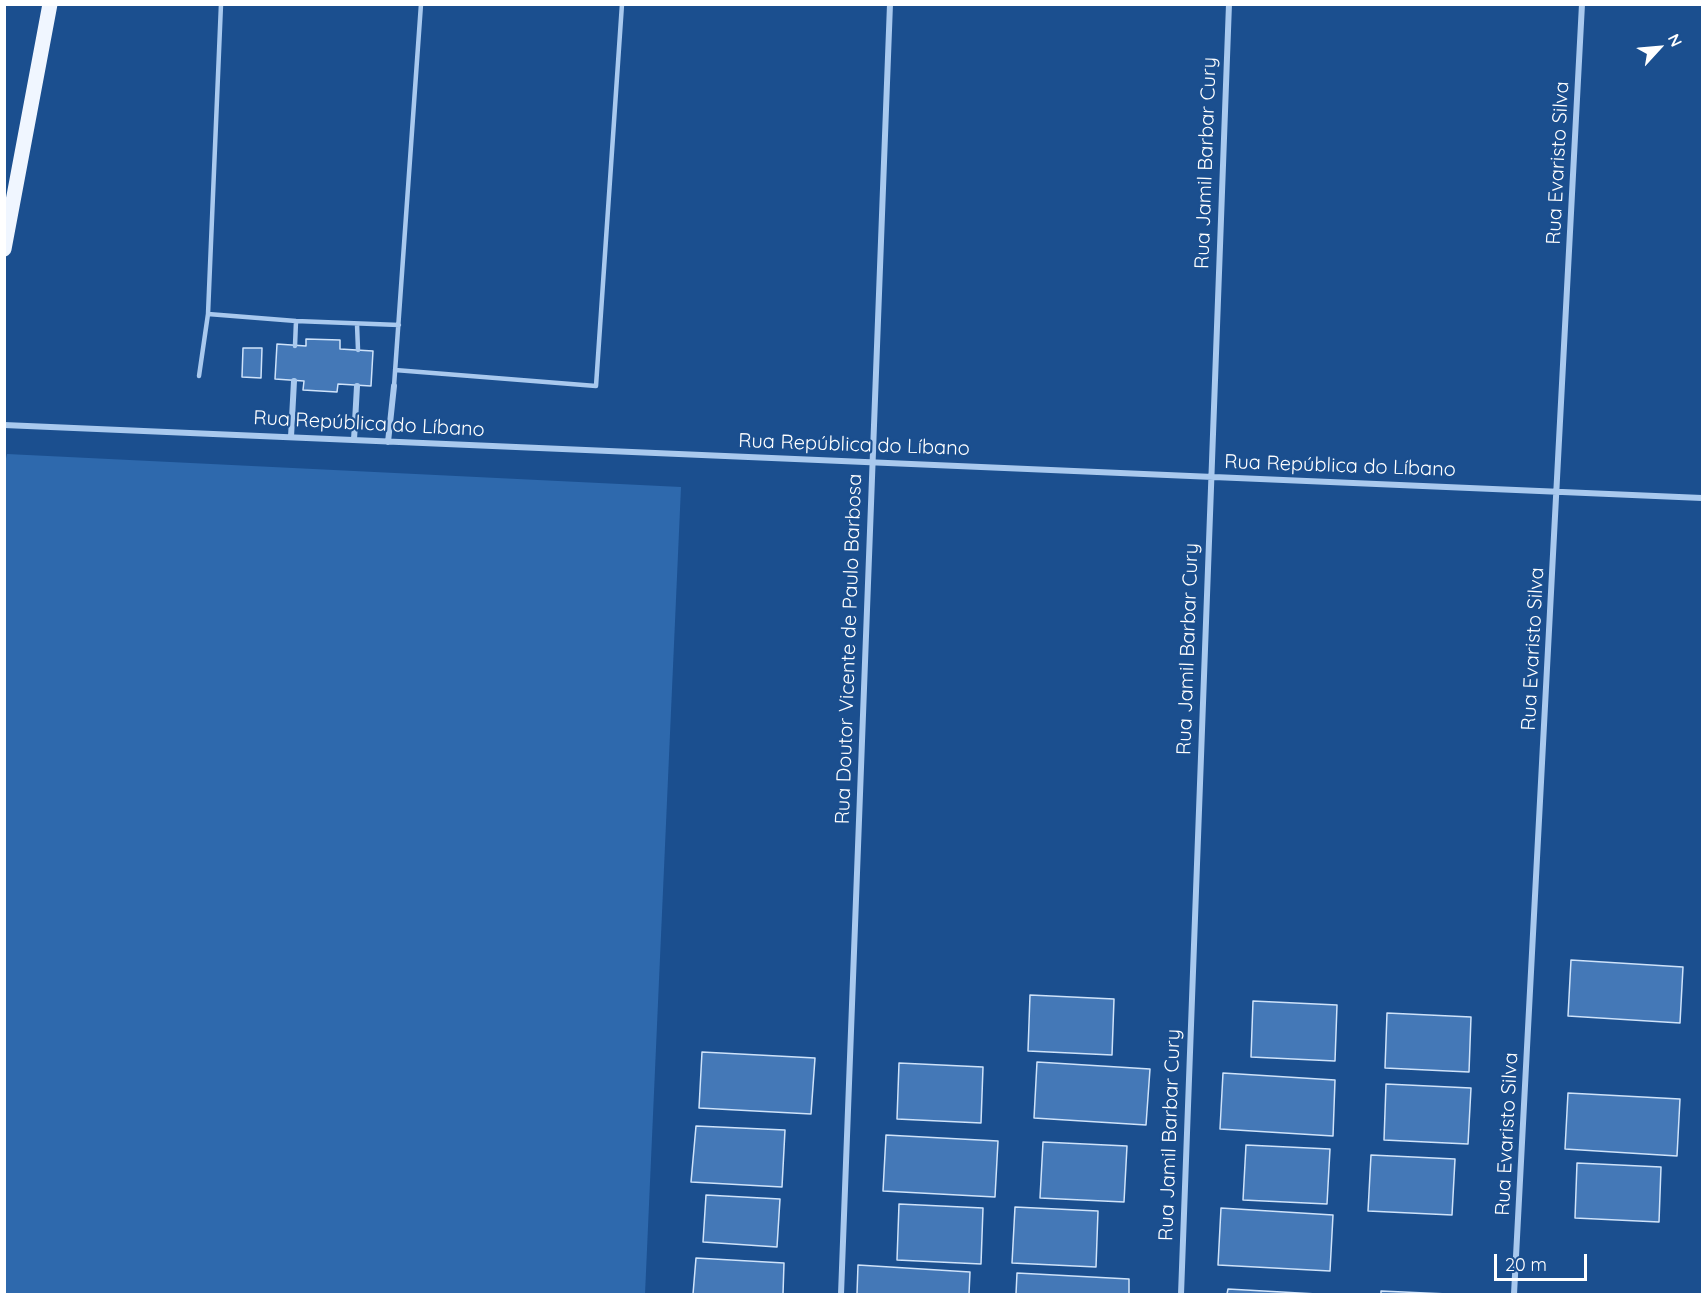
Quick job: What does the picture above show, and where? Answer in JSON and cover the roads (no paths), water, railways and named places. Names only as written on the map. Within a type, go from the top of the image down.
[{"type":"main road","points":[[4,249],[50,4]]},
{"type":"street","name":"Rua Doutor Vicente de Paulo Barbosa","points":[[841,1294],[890,4]]},
{"type":"street","name":"Rua Jamil Barbar Cury","points":[[1181,1294],[1229,4]]},
{"type":"street","name":"Rua Evaristo Silva","points":[[1514,1294],[1582,4]]},
{"type":"street","points":[[291,437],[294,381]]},
{"type":"street","points":[[354,440],[357,386]]},
{"type":"street","points":[[388,442],[394,386]]},
{"type":"street","name":"Rua República do Líbano","points":[[4,425],[1702,498]]},
{"type":"lane","points":[[199,376],[208,314],[221,4]]},
{"type":"lane","points":[[394,386],[421,4]]},
{"type":"lane","points":[[396,370],[596,386],[622,4]]},
{"type":"lane","points":[[208,314],[296,321],[399,325]]},
{"type":"lane","points":[[295,345],[296,321]]},
{"type":"lane","points":[[357,324],[358,350]]}]
